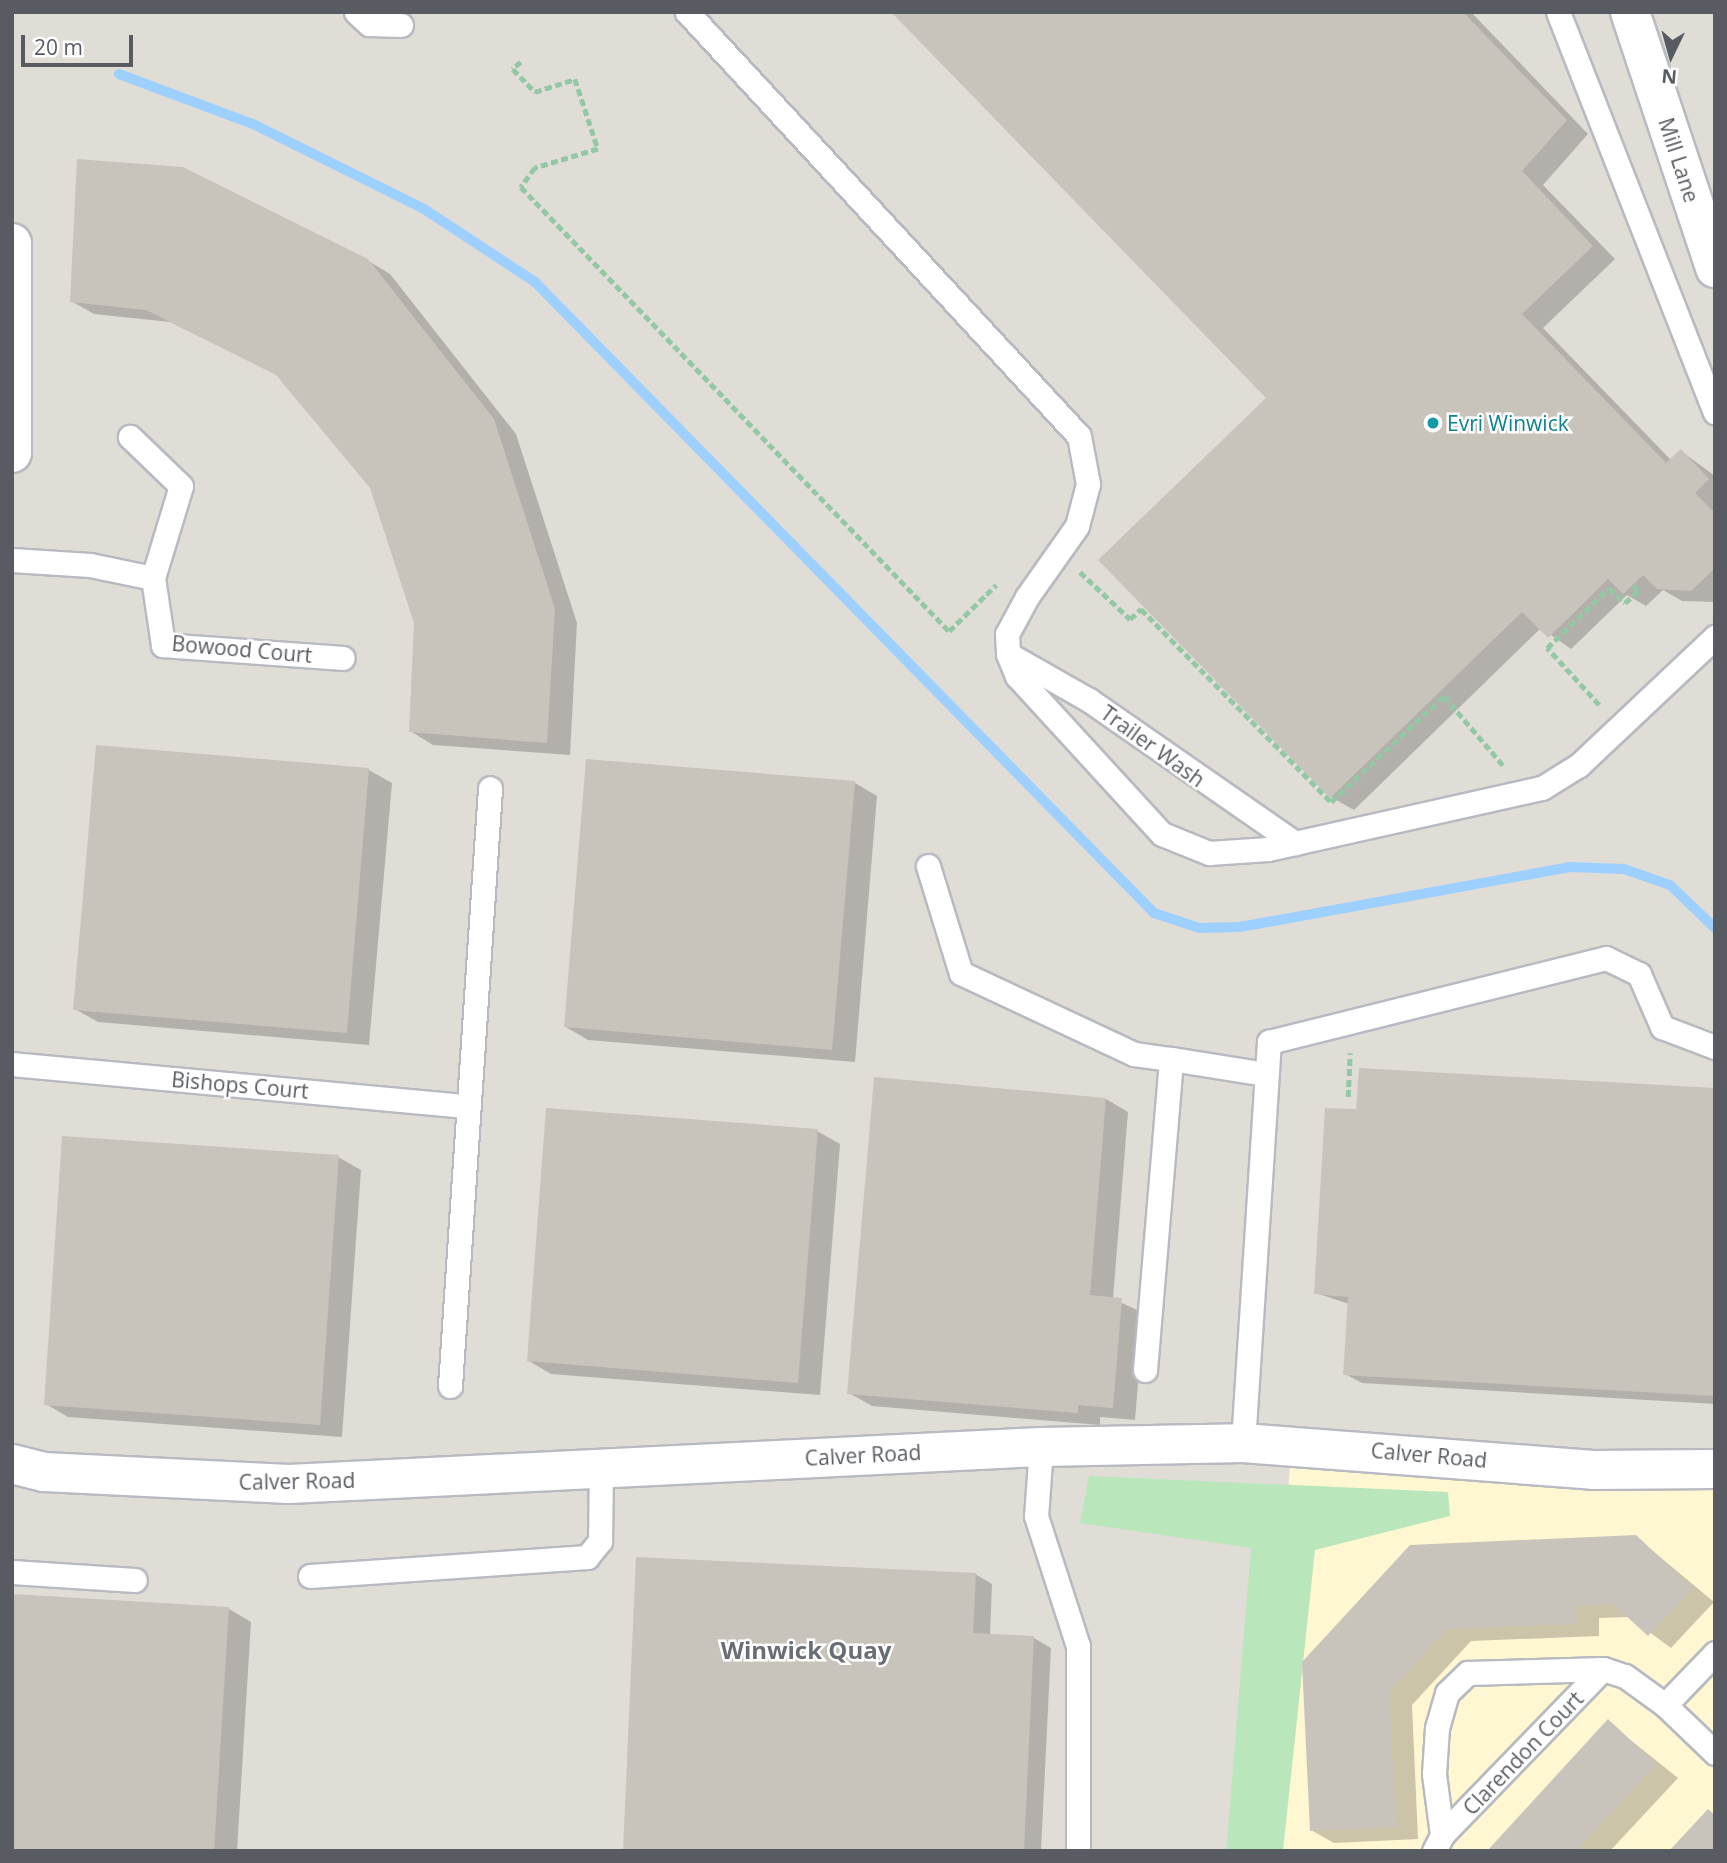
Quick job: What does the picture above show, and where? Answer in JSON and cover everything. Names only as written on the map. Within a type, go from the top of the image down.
[{"type":"street","name":"Mill Lane","points":[[1630,12],[1715,268]]},
{"type":"street","points":[[12,243],[12,453]]},
{"type":"street","name":"Calver Road","points":[[12,1464],[44,1472],[289,1484],[1041,1447],[1243,1443],[1593,1470],[1715,1469]]},
{"type":"lane","points":[[355,12],[369,24],[401,25]]},
{"type":"lane","points":[[687,12],[1079,436],[1088,484],[1077,526],[1022,606],[1007,634],[1008,654],[1017,676],[1162,834],[1209,853],[1295,843],[1526,792],[1579,765],[1715,637]]},
{"type":"lane","points":[[1558,12],[1715,412]]},
{"type":"lane","name":"Bowood Court","points":[[130,437],[181,486],[153,578],[163,645],[343,658]]},
{"type":"lane","points":[[12,560],[90,565],[153,578]]},
{"type":"lane","name":"Trailer Wash","points":[[1008,654],[1089,701],[1295,843]]},
{"type":"lane","points":[[450,1386],[490,788]]},
{"type":"lane","points":[[928,866],[961,973],[1134,1054],[1266,1074]]},
{"type":"lane","points":[[1243,1443],[1269,1042],[1606,958],[1639,974],[1662,1027],[1715,1047]]},
{"type":"lane","points":[[1145,1370],[1171,1059]]},
{"type":"lane","name":"Bishops Court","points":[[12,1064],[468,1106]]},
{"type":"lane","points":[[1041,1447],[1036,1516],[1077,1646],[1078,1851]]},
{"type":"lane","points":[[310,1576],[587,1557],[600,1541],[601,1467]]},
{"type":"lane","points":[[12,1572],[135,1580]]},
{"type":"lane","points":[[1665,1706],[1715,1653]]},
{"type":"lane","name":"Clarendon Court","points":[[1438,1843],[1603,1669]]},
{"type":"lane","name":"Clarendon Court","points":[[1438,1843],[1434,1774],[1447,1693],[1468,1673],[1603,1669],[1625,1676],[1665,1706],[1715,1753]]},
{"type":"path","points":[[521,62],[513,69],[535,92],[575,79],[598,149],[536,168],[521,187],[950,631],[1008,574]]},
{"type":"path","points":[[1077,569],[1130,620],[1141,609],[1331,803],[1444,696],[1526,792]]},
{"type":"path","points":[[1619,727],[1547,648],[1609,588],[1625,603],[1637,590],[1632,584]]},
{"type":"path","points":[[1348,1097],[1351,1044]]},
{"type":"shaded area","points":[[12,12],[1715,12],[1715,1467],[1291,1449],[1264,1851],[12,1851]]},
{"type":"shaded area","points":[[1291,1449],[1715,1467],[1715,1851],[1264,1851]]},
{"type":"green space","points":[[1089,1476],[1448,1492],[1450,1516],[1315,1550],[1283,1851],[1226,1851],[1251,1548],[1080,1523]]},
{"type":"building","name":"Evri Winwick","points":[[891,12],[1463,12],[1567,120],[1522,171],[1593,246],[1522,314],[1666,463],[1681,449],[1709,479],[1695,493],[1715,513],[1715,568],[1691,591],[1657,589],[1643,575],[1623,594],[1608,579],[1548,638],[1522,612],[1330,798],[1098,560],[1266,398]]},
{"type":"building","points":[[77,159],[183,167],[368,259],[494,419],[555,609],[547,743],[409,732],[414,623],[370,488],[276,375],[146,310],[70,302]]},
{"type":"building","points":[[96,745],[369,768],[347,1033],[73,1010]]},
{"type":"building","points":[[586,759],[855,781],[832,1050],[564,1027]]},
{"type":"building","points":[[1359,1068],[1715,1088],[1715,1396],[1343,1375],[1348,1297],[1314,1294],[1325,1108],[1356,1109]]},
{"type":"building","points":[[874,1077],[1106,1098],[1090,1295],[1122,1298],[1113,1408],[1078,1405],[1078,1413],[847,1394]]},
{"type":"building","points":[[546,1108],[818,1129],[798,1383],[527,1361]]},
{"type":"building","points":[[62,1136],[339,1155],[320,1425],[44,1405]]},
{"type":"building","points":[[1636,1535],[1693,1588],[1648,1636],[1613,1604],[1576,1606],[1577,1624],[1447,1629],[1389,1692],[1396,1827],[1310,1831],[1302,1662],[1410,1545]]},
{"type":"building","points":[[636,1557],[976,1573],[973,1633],[1034,1636],[1024,1851],[623,1851]]},
{"type":"building","points":[[12,1594],[229,1607],[214,1851],[12,1851]]},
{"type":"building","points":[[1608,1719],[1656,1764],[1576,1851],[1487,1851]]},
{"type":"building","points":[[1708,1809],[1715,1815],[1715,1851],[1669,1851]]},
{"type":"waterway","points":[[119,74],[253,124],[424,209],[535,282],[1154,913],[1199,928],[1240,927],[1569,867],[1624,869],[1670,885],[1715,928]]},
{"type":"place","name":"Evri Winwick","points":[[1433,423]]},
{"type":"district","name":"Winwick Quay","points":[[806,1650]]}]
